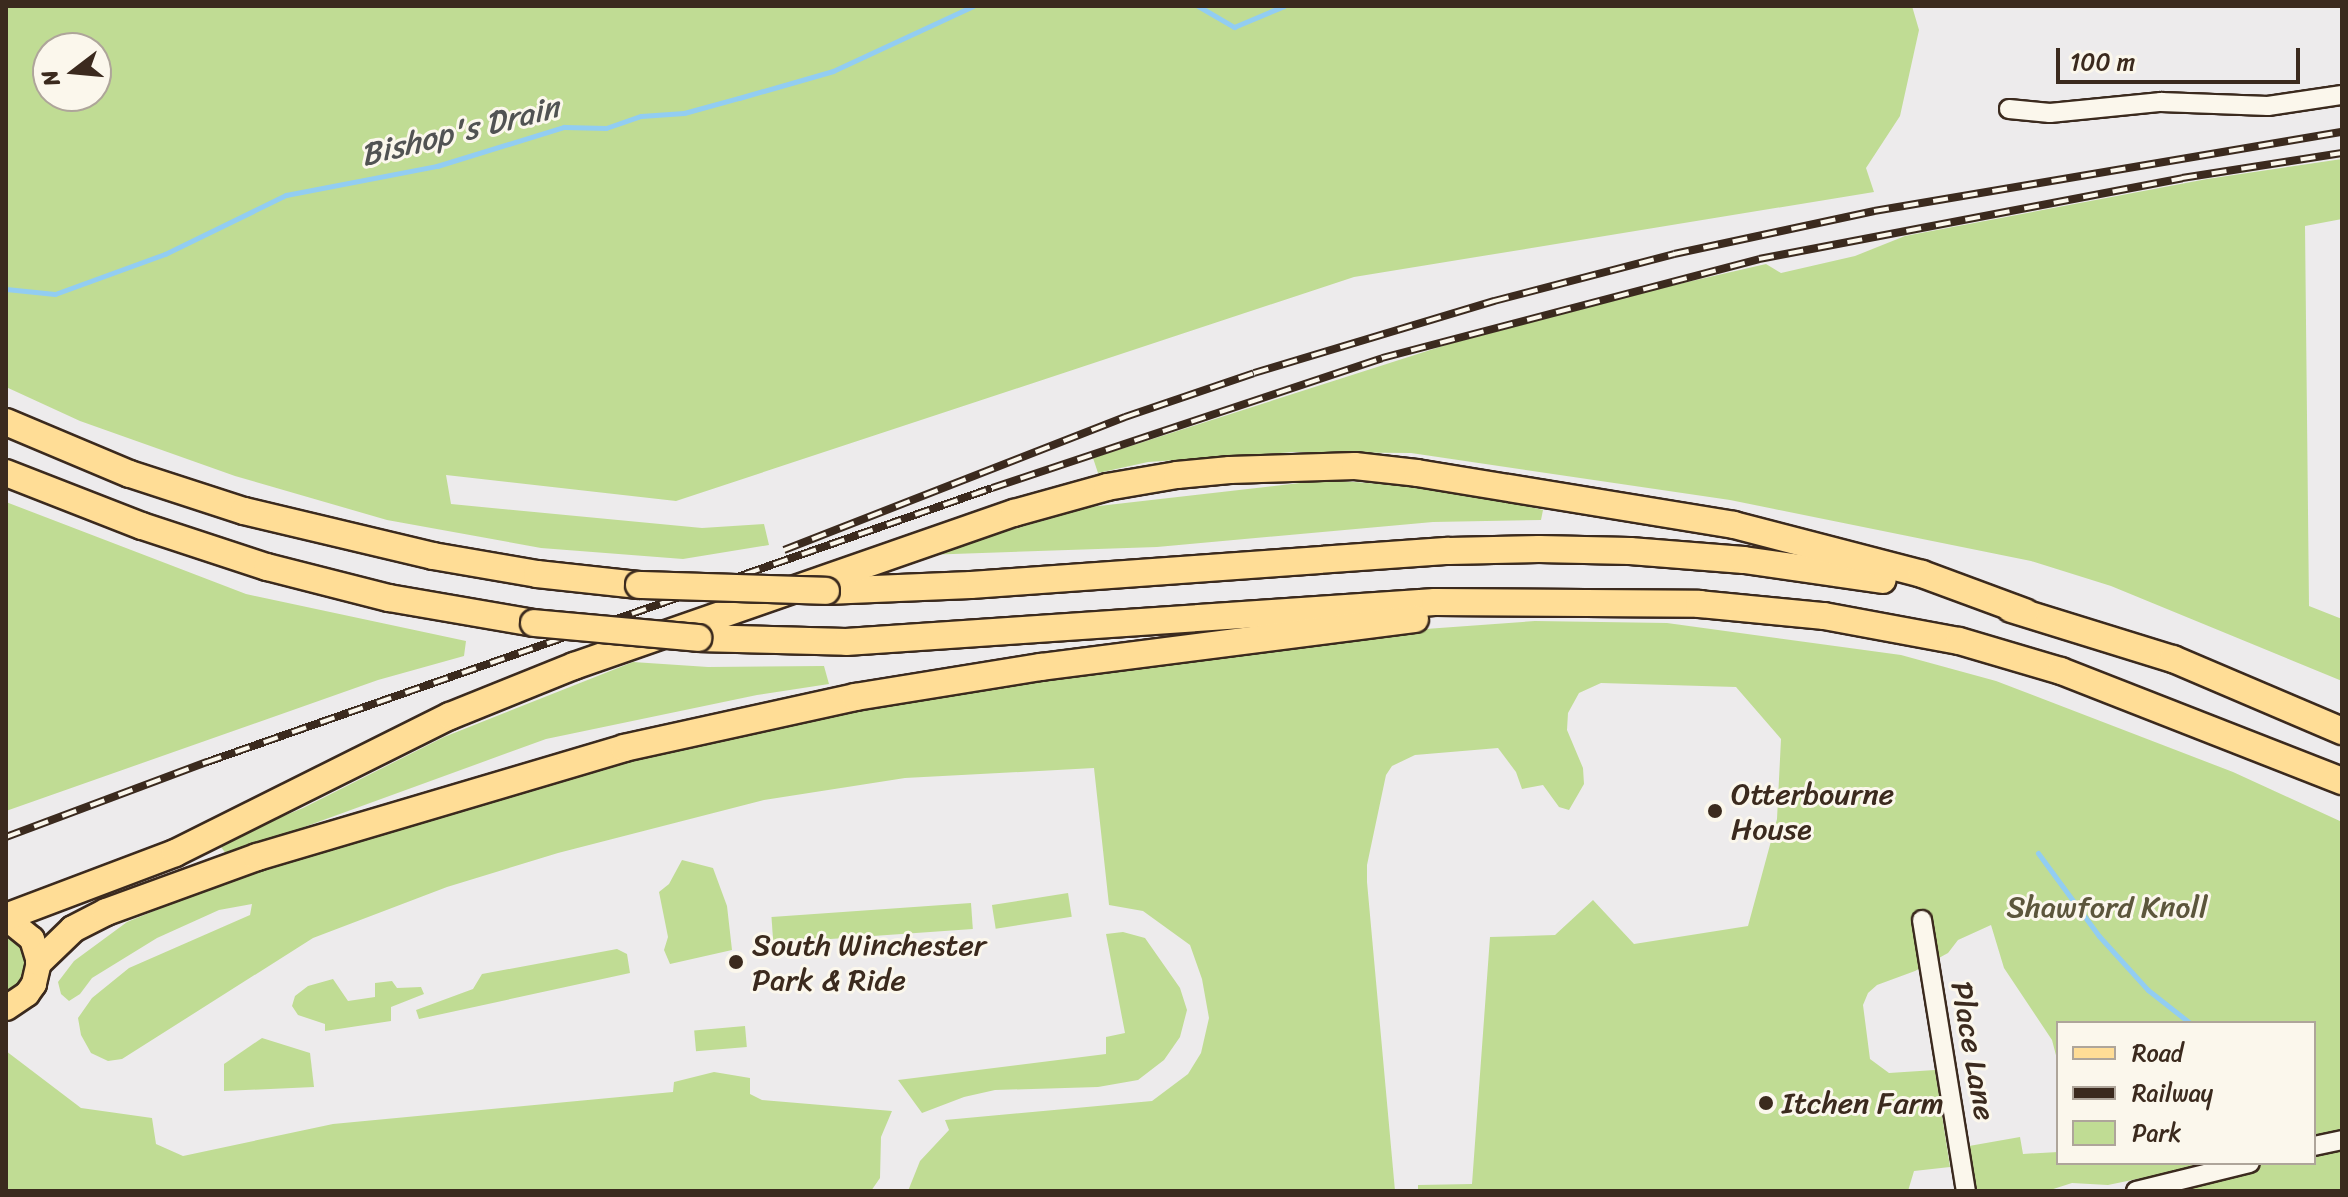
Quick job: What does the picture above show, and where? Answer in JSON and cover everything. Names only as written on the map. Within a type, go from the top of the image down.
[{"type":"highway","points":[[6,422],[130,474],[244,511],[433,556],[537,574],[639,585],[826,591],[971,585],[1449,551],[1554,549],[1716,557],[1850,573],[2025,612]]},
{"type":"highway","points":[[6,918],[175,853],[436,723],[574,666],[1014,513],[1107,487],[1230,470],[1355,466],[1448,478],[1734,525],[1922,574],[2025,612],[2173,659],[2342,731]]},
{"type":"highway","points":[[6,473],[142,526],[267,567],[389,598],[534,623],[698,638],[846,642],[1435,602],[1699,604],[1824,616],[1959,641],[2061,671],[2342,781]]},
{"type":"highway","points":[[39,962],[73,929],[106,912],[257,857],[639,744],[792,708],[1010,672],[1545,602]]},
{"type":"main road","points":[[6,918],[32,939],[39,962],[38,973],[27,994],[6,1008]]},
{"type":"street","points":[[2009,109],[2050,113],[2161,102],[2268,106],[2342,95]]},
{"type":"street","name":"Place Lane","points":[[1922,920],[1966,1191]]},
{"type":"street","points":[[2316,1146],[2342,1140]]},
{"type":"street","points":[[2136,1191],[2242,1165]]},
{"type":"green space","points":[[6,6],[1912,6],[1919,30],[1900,116],[1866,168],[1874,192],[1354,277],[676,501],[446,475],[451,504],[702,528],[764,524],[769,545],[683,559],[541,548],[387,520],[235,476],[80,421],[6,387]]},
{"type":"green space","points":[[2342,159],[2342,219],[2305,226],[2309,606],[2342,619],[2342,681],[2111,586],[2031,561],[1730,500],[1411,453],[1294,452],[1148,462],[1098,473],[1093,458],[1449,344],[1670,286],[1766,264],[1781,273],[1855,256],[1905,236],[2207,179]]},
{"type":"green space","points":[[1326,480],[1452,489],[1543,510],[1541,520],[1433,522],[1157,547],[924,555],[1090,507]]},
{"type":"green space","points":[[6,502],[246,594],[466,641],[464,656],[378,680],[6,811]]},
{"type":"green space","name":"Shawford Knoll","points":[[1535,621],[1667,623],[1901,655],[1996,681],[2233,772],[2342,822],[2342,1131],[2333,1133],[2337,1150],[2342,1149],[2342,1191],[2166,1191],[2161,1174],[2108,1185],[2072,1183],[2047,1191],[1973,1191],[1969,1146],[2020,1137],[2023,1154],[2056,1152],[2056,1165],[2316,1165],[2316,1021],[2056,1021],[2056,1055],[2052,1040],[2004,968],[1991,925],[1958,940],[1948,953],[1915,971],[1877,985],[1868,993],[1863,1005],[1870,1059],[1889,1073],[1935,1070],[1950,1167],[1914,1171],[1908,1191],[1418,1191],[1418,1185],[1472,1184],[1490,937],[1555,935],[1593,900],[1634,944],[1748,926],[1777,819],[1781,739],[1736,687],[1601,683],[1579,693],[1568,713],[1567,730],[1583,768],[1584,784],[1569,810],[1559,807],[1543,785],[1522,789],[1516,772],[1498,748],[1415,755],[1392,766],[1386,775],[1367,865],[1367,882],[1395,1191],[908,1191],[920,1161],[949,1130],[945,1120],[1152,1101],[1188,1074],[1201,1053],[1209,1018],[1202,979],[1190,945],[1143,911],[1109,905],[1094,768],[905,778],[764,800],[558,853],[447,887],[313,938],[122,1059],[108,1061],[91,1053],[81,1035],[78,1018],[92,998],[129,968],[250,915],[252,904],[219,910],[157,938],[92,978],[80,994],[69,1001],[61,994],[58,982],[74,961],[127,922],[237,877],[673,746],[968,687],[1384,632]]},
{"type":"green space","points":[[633,662],[708,667],[824,666],[829,684],[757,695],[546,739],[227,855],[218,843],[303,808],[444,737]]},
{"type":"green space","points":[[682,860],[713,868],[727,906],[732,950],[670,964],[664,950],[668,937],[659,892],[669,884]]},
{"type":"green space","points":[[1068,893],[1072,917],[996,929],[992,905]]},
{"type":"green space","points":[[971,903],[973,929],[773,943],[771,917]]},
{"type":"green space","points":[[6,931],[24,949],[27,961],[19,983],[6,992]]},
{"type":"green space","points":[[1123,932],[1145,938],[1180,988],[1187,1010],[1180,1037],[1164,1060],[1138,1080],[1098,1087],[995,1090],[964,1097],[922,1113],[898,1080],[1106,1054],[1106,1037],[1125,1033],[1106,934]]},
{"type":"green space","points":[[617,949],[627,954],[630,973],[419,1019],[416,1010],[473,989],[482,974]]},
{"type":"green space","points":[[333,979],[348,1001],[375,997],[375,983],[392,981],[397,988],[421,987],[424,994],[391,1007],[391,1021],[325,1031],[325,1024],[298,1015],[292,1006],[295,996],[308,986]]},
{"type":"green space","points":[[745,1026],[747,1047],[696,1051],[694,1030]]},
{"type":"green space","points":[[262,1038],[310,1053],[314,1087],[224,1091],[224,1064]]},
{"type":"green space","points":[[6,1051],[81,1108],[152,1118],[156,1144],[183,1156],[333,1124],[673,1092],[674,1082],[714,1072],[750,1078],[750,1094],[762,1100],[892,1111],[881,1137],[880,1178],[871,1191],[6,1191]]},
{"type":"waterway","name":"Bishop's Drain","points":[[6,289],[55,294],[165,254],[286,195],[437,166],[564,127],[606,128],[641,116],[684,113],[833,71],[973,6]]},
{"type":"waterway","name":"Bishop's Drain","points":[[1198,6],[1234,27],[1284,6]]},
{"type":"waterway","points":[[2038,853],[2099,936],[2148,990],[2187,1021]]},
{"type":"railway","points":[[784,550],[1125,417],[1254,373],[1494,301],[1674,254],[1874,211],[2342,132]]},
{"type":"railway","points":[[6,837],[207,762],[992,488],[1382,358],[1759,259],[2182,178],[2342,153]]},
{"type":"place","name":"Otterbourne House","points":[[1715,811]]},
{"type":"place","name":"South Winchester Park & Ride","points":[[736,962]]},
{"type":"place","name":"Itchen Farm","points":[[1766,1103]]}]
